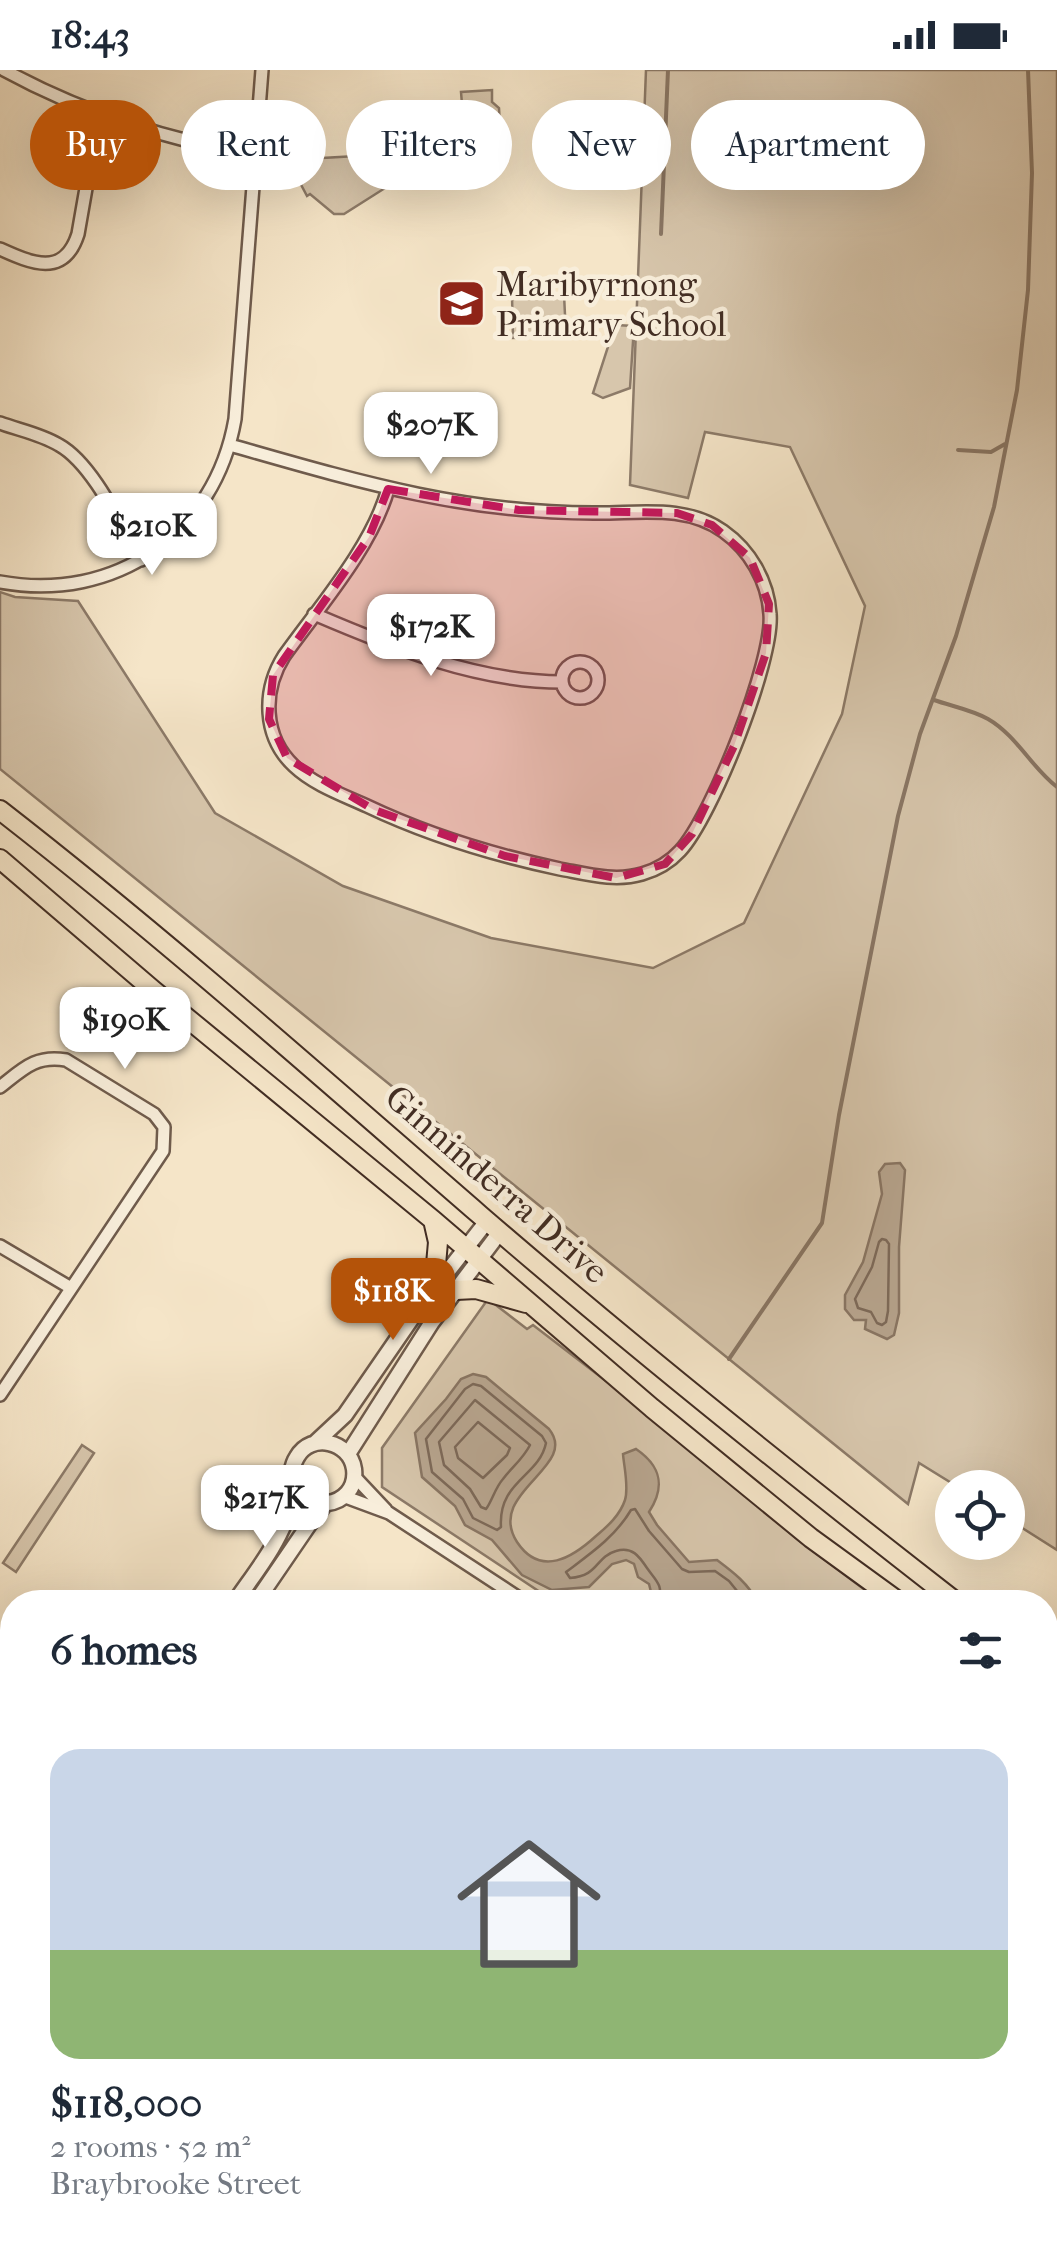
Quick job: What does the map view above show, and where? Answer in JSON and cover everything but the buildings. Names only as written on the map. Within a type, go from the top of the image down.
[{"type":"main road","name":"Ginninderra Drive","points":[[0,810],[184,959],[493,1226],[833,1507],[940,1590]]},
{"type":"main road","name":"Ginninderra Drive","points":[[0,859],[652,1408],[811,1538],[883,1590]]},
{"type":"main road","points":[[433,1220],[438,1242],[434,1288]]},
{"type":"main road","points":[[456,1290],[476,1289],[532,1305]]},
{"type":"street","points":[[4,70],[65,100]]},
{"type":"street","points":[[260,100],[262,70]]},
{"type":"street","points":[[0,249],[40,264],[58,260],[71,250],[78,234],[86,190]]},
{"type":"street","points":[[0,582],[48,587],[112,574],[168,541],[201,505],[230,445],[253,190]]},
{"type":"street","points":[[0,423],[53,441],[78,459],[140,560]]},
{"type":"street","points":[[230,445],[388,489],[453,502],[585,513],[677,512],[712,525],[742,548],[766,591],[769,641],[734,746],[681,851],[656,869],[637,876],[606,877],[538,864],[406,823],[312,779],[280,749],[268,708],[270,686],[278,666],[368,537],[388,489]]},
{"type":"street","points":[[314,614],[443,662],[510,678],[562,682]]},
{"type":"street","points":[[0,1087],[32,1062],[66,1060],[154,1114],[164,1127],[163,1151],[0,1394]]},
{"type":"street","points":[[243,1590],[276,1541],[290,1508],[292,1474],[298,1455],[345,1415],[434,1288],[472,1253],[493,1226]]},
{"type":"street","points":[[0,1246],[71,1288]]},
{"type":"street","points":[[348,1454],[456,1290],[472,1253]]},
{"type":"street","points":[[264,1590],[310,1522],[326,1504],[349,1490],[354,1476],[348,1454],[335,1444],[315,1443]]},
{"type":"street","points":[[292,1474],[302,1496],[326,1504]]},
{"type":"street","points":[[354,1476],[390,1513],[507,1590]]},
{"type":"street","points":[[343,1496],[390,1513]]},
{"type":"highlighted area","points":[[388,489],[519,510],[677,513],[712,525],[750,558],[769,604],[766,653],[734,746],[692,834],[665,864],[616,878],[505,856],[374,810],[287,758],[269,719],[273,675],[369,537]]},
{"type":"shaded area","points":[[646,70],[1057,70],[1057,1550],[1025,1530],[1025,1470],[935,1473],[919,1463],[908,1504],[0,769],[0,592],[15,597],[78,601],[215,813],[343,886],[491,938],[653,968],[744,923],[842,714],[865,606],[790,447],[705,432],[688,498],[630,485],[641,190],[671,190],[671,100],[645,100]]},
{"type":"shaded area","points":[[492,90],[492,100],[462,100],[461,92]]},
{"type":"shaded area","points":[[346,157],[346,190],[382,190],[344,214],[334,214],[304,190],[326,190],[326,158]]},
{"type":"shaded area","points":[[564,294],[566,336],[513,338],[512,296]]},
{"type":"shaded area","points":[[615,325],[634,326],[630,388],[603,398],[593,393]]},
{"type":"shaded area","points":[[488,1299],[527,1329],[533,1325],[662,1424],[797,1539],[865,1590],[537,1590],[382,1487],[382,1448]]},
{"type":"shaded area","points":[[82,1445],[94,1453],[16,1572],[3,1563]]},
{"type":"water","points":[[900,1163],[905,1170],[899,1313],[894,1335],[887,1339],[865,1329],[866,1320],[854,1320],[845,1309],[845,1295],[863,1262],[882,1194],[879,1172],[885,1164]]},
{"type":"water","points":[[473,1374],[486,1377],[549,1429],[555,1443],[553,1456],[513,1509],[510,1524],[526,1553],[546,1561],[567,1557],[605,1528],[625,1500],[623,1454],[636,1449],[651,1462],[658,1477],[658,1494],[649,1512],[657,1525],[689,1562],[717,1560],[750,1590],[650,1590],[649,1584],[638,1577],[634,1564],[626,1560],[612,1564],[589,1587],[552,1590],[522,1575],[492,1540],[465,1525],[455,1506],[422,1477],[415,1433],[461,1379]]},
{"type":"waterway","points":[[661,234],[668,70]]},
{"type":"waterway","points":[[729,1359],[822,1223],[839,1115],[898,816],[920,734],[956,636],[994,507],[1017,390],[1028,290],[1032,173],[1028,70]]},
{"type":"waterway","points":[[958,450],[991,452],[1005,444]]},
{"type":"waterway","points":[[934,700],[975,713],[998,726],[1057,787]]},
{"type":"place","name":"Maribyrnong Primary School","points":[[461,304]]}]
